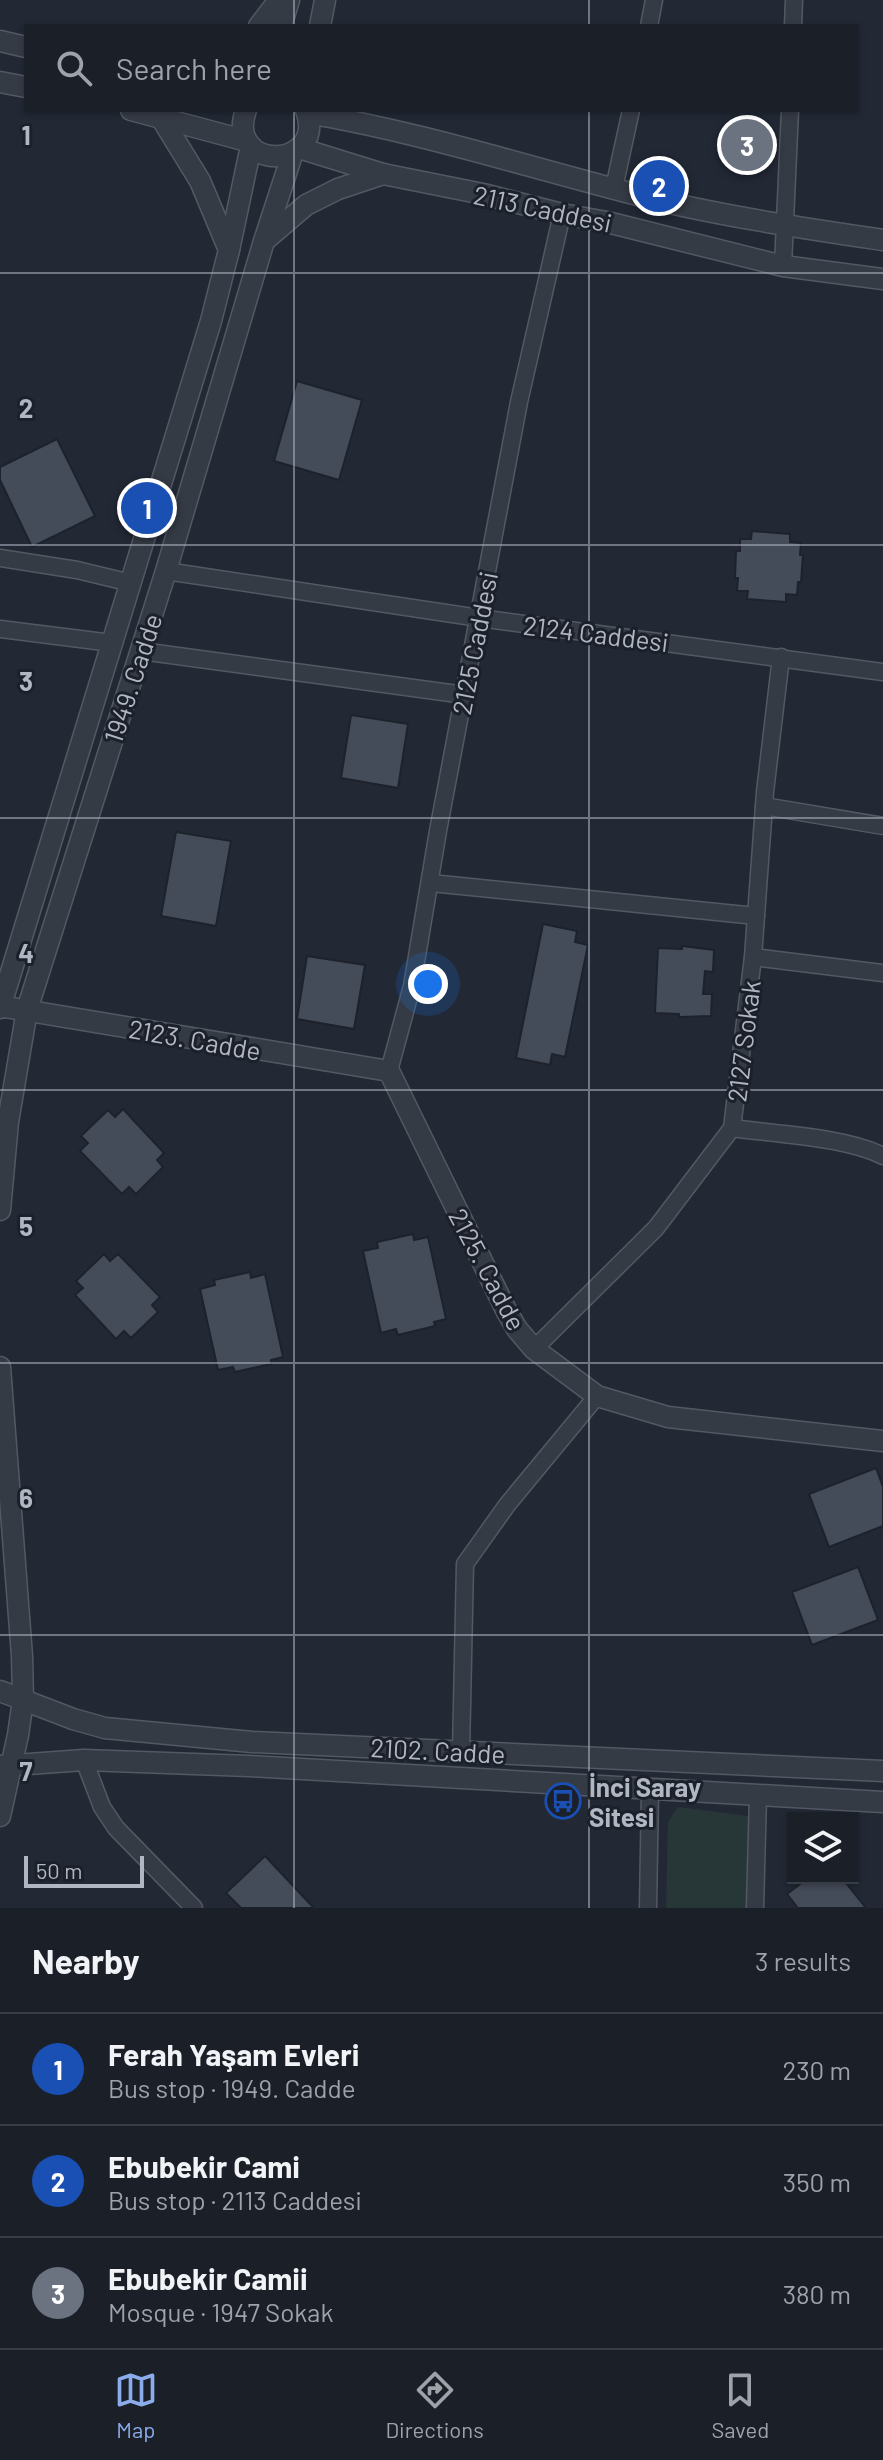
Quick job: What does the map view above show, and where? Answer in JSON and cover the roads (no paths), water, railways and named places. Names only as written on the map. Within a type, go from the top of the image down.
[{"type":"street","points":[[261,24],[279,0]]},
{"type":"street","points":[[282,24],[289,0]]},
{"type":"street","points":[[649,24],[654,0]]},
{"type":"street","points":[[793,24],[794,0]]},
{"type":"street","points":[[0,41],[24,47]]},
{"type":"street","points":[[0,82],[24,87]]},
{"type":"street","points":[[141,112],[160,116],[200,181],[229,250]]},
{"type":"street","name":"1949. Cadde","points":[[0,1007],[211,321],[229,250],[249,143],[243,124],[246,112]]},
{"type":"street","name":"2113 Caddesi","points":[[306,112],[361,117],[662,201],[786,226],[883,240]]},
{"type":"street","name":"1949. Cadde","points":[[0,1210],[8,1122],[27,1010],[166,571],[264,241],[296,150],[307,135],[306,112]]},
{"type":"street","points":[[614,188],[631,112]]},
{"type":"street","points":[[783,266],[790,112]]},
{"type":"street","name":"2113 Caddesi","points":[[160,116],[249,143],[262,154],[275,157],[296,150],[383,174],[607,222],[783,266],[883,279]]},
{"type":"street","points":[[264,241],[306,205],[338,189],[383,174]]},
{"type":"street","name":"2125 Caddesi","points":[[389,1071],[412,986],[519,402],[562,214]]},
{"type":"street","points":[[0,558],[77,570],[131,583]]},
{"type":"street","name":"2124 Caddesi","points":[[166,571],[479,618],[883,672]]},
{"type":"street","points":[[0,629],[112,643]]},
{"type":"street","points":[[141,651],[465,695]]},
{"type":"street","name":"2127 Sokak","points":[[534,1349],[656,1228],[732,1128],[753,957],[764,806],[781,657]]},
{"type":"street","points":[[764,806],[883,826]]},
{"type":"street","points":[[431,883],[756,916]]},
{"type":"street","points":[[753,957],[883,973]]},
{"type":"street","name":"2123. Cadde","points":[[0,1007],[389,1071]]},
{"type":"street","name":"2125. Cadde","points":[[389,1071],[506,1310],[534,1349],[597,1396],[668,1417],[883,1441]]},
{"type":"street","points":[[732,1128],[807,1137],[871,1150],[883,1156]]},
{"type":"street","points":[[0,1367],[23,1700],[5,1766],[0,1816]]},
{"type":"street","points":[[461,1752],[465,1564],[507,1505],[597,1396]]},
{"type":"street","name":"2102. Cadde","points":[[0,1691],[105,1728],[252,1742],[883,1771]]},
{"type":"street","points":[[84,1760],[102,1807],[116,1828],[194,1908]]},
{"type":"street","name":"2102. Cadde","points":[[5,1766],[84,1760],[264,1766],[883,1802]]},
{"type":"street","points":[[648,1908],[650,1790]]},
{"type":"street","points":[[755,1908],[758,1796]]},
{"type":"place","name":"Ebubekir Camii","points":[[747,145]]},
{"type":"place","name":"Ebubekir Cami","points":[[659,186]]},
{"type":"place","name":"Ferah Yaşam Evleri","points":[[147,508]]},
{"type":"place","name":"İnci Saray Sitesi","points":[[563,1801]]}]
